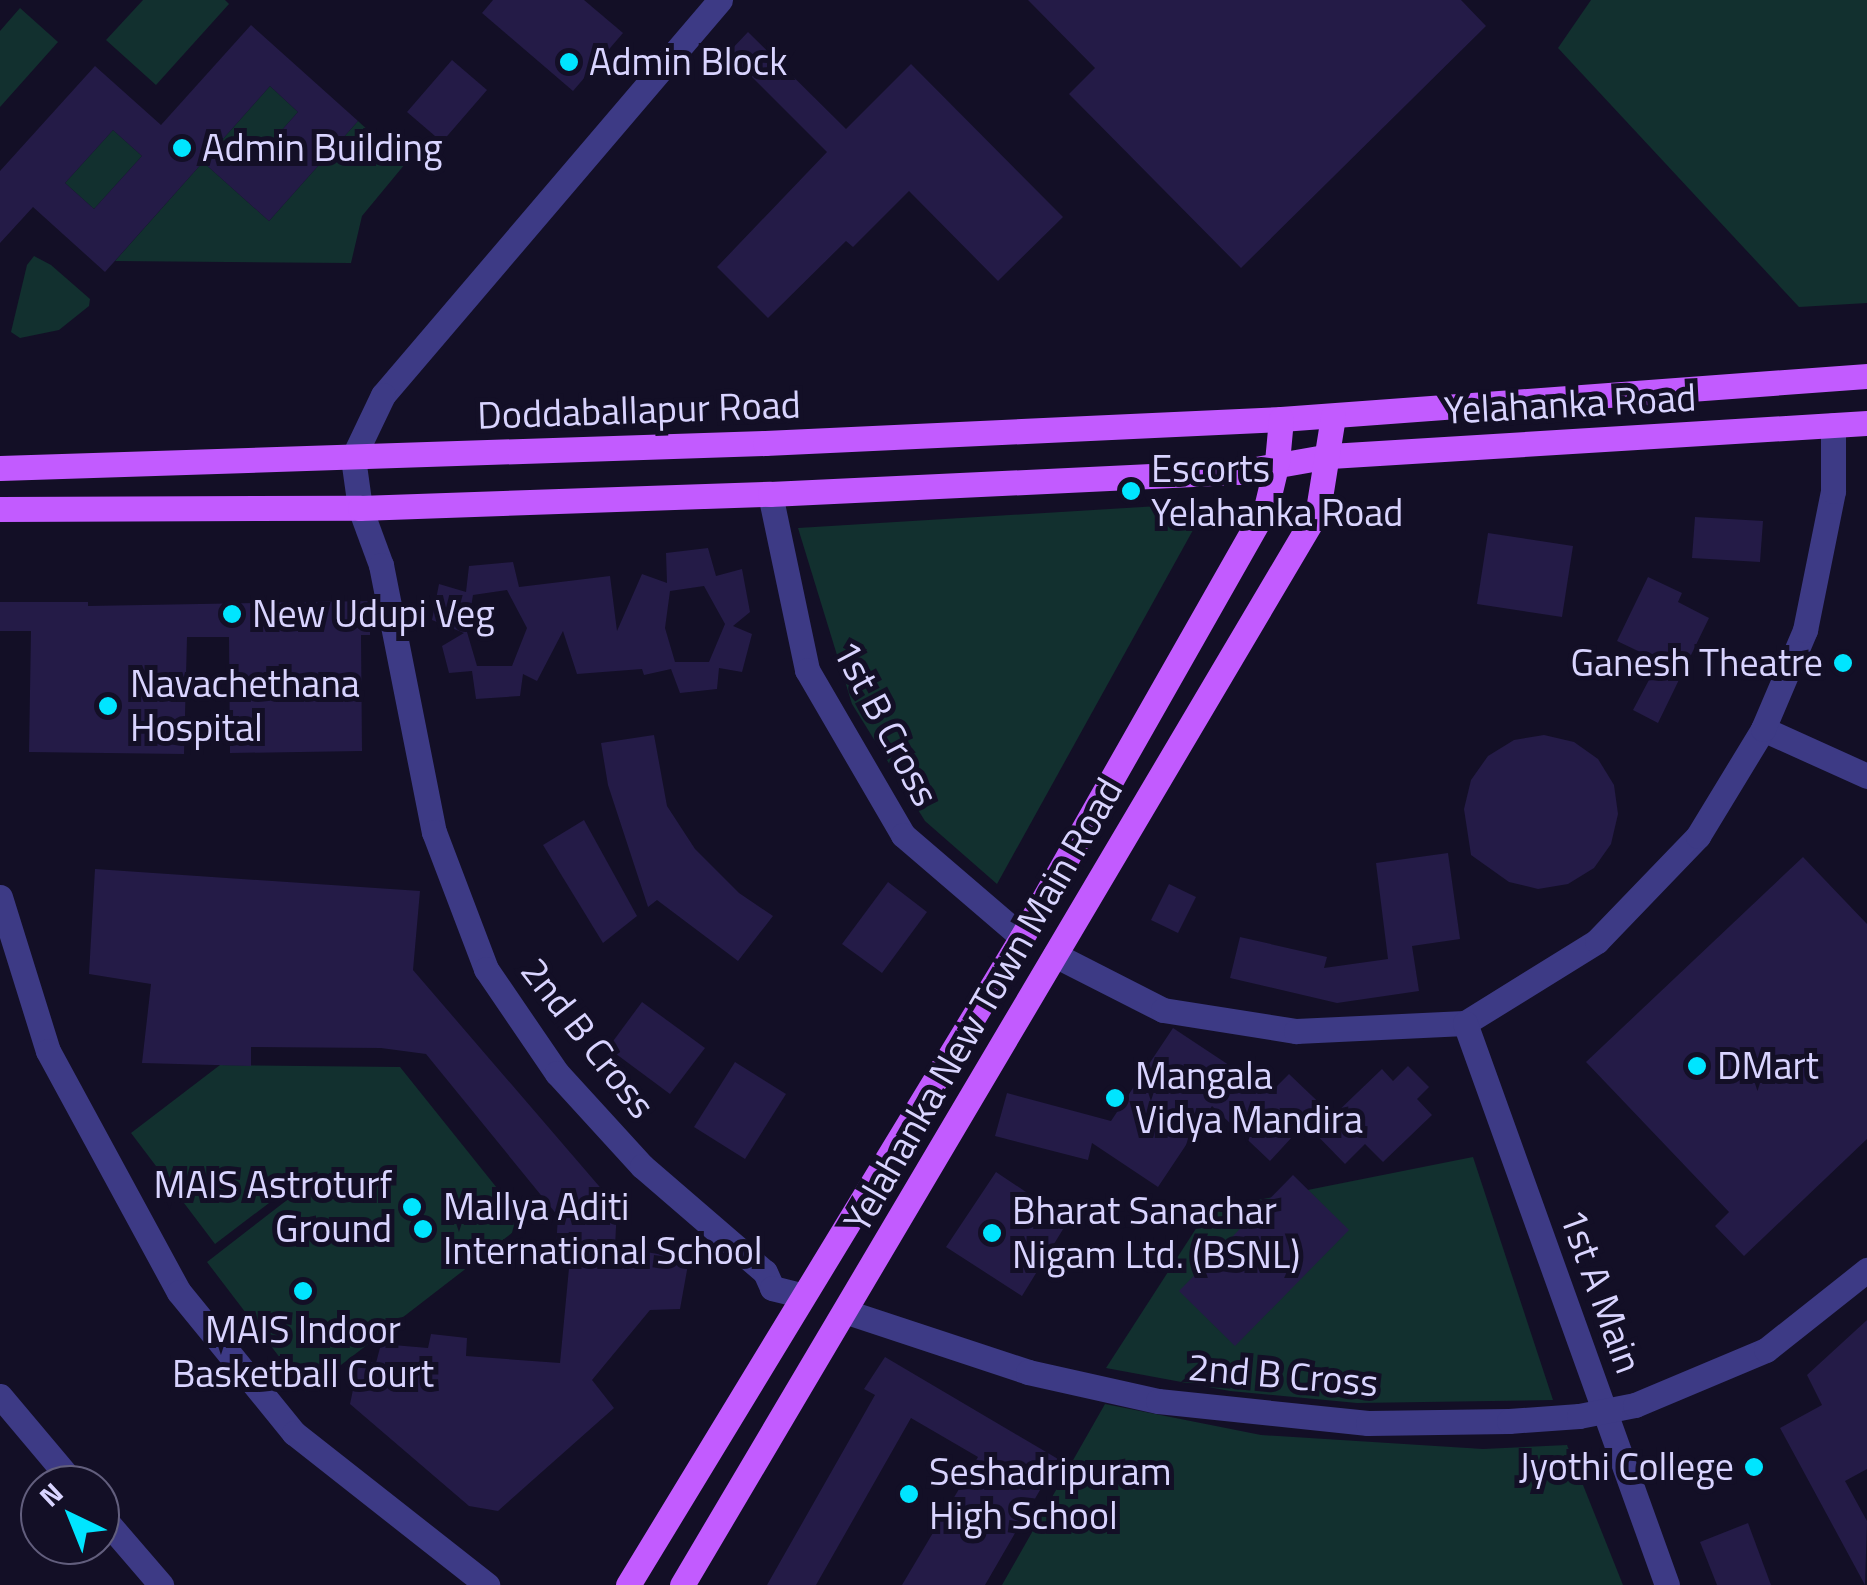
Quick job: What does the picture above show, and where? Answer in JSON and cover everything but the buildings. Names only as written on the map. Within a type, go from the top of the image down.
[{"type":"main road","name":"Yelahanka Road","points":[[1281,419],[1867,376]]},
{"type":"main road","name":"Yelahanka New Town Main Road","points":[[682,1585],[1318,510],[1334,416]]},
{"type":"main road","name":"Doddaballapur Road","points":[[0,468],[353,458],[1281,419]]},
{"type":"main road","name":"Yelahanka New Town Main Road","points":[[628,1585],[1022,937],[1270,500],[1281,419]]},
{"type":"main road","name":"Yelahanka Road","points":[[1277,462],[1867,424]]},
{"type":"main road","points":[[0,509],[360,508],[770,494],[1239,472],[1277,462]]},
{"type":"street","points":[[353,458],[383,395],[720,0]]},
{"type":"street","points":[[1055,955],[1174,1012],[1296,1030],[1465,1023],[1596,941],[1698,836],[1763,729],[1804,630],[1836,466],[1834,425]]},
{"type":"street","name":"2nd B Cross","points":[[353,458],[360,508],[381,565],[434,832],[486,968],[557,1073],[642,1166],[765,1272],[772,1288],[803,1296]]},
{"type":"street","name":"1st B Cross","points":[[770,494],[807,670],[903,835],[1022,937]]},
{"type":"street","points":[[1763,729],[1867,776]]},
{"type":"street","points":[[0,897],[48,1051],[179,1292],[294,1433],[487,1585]]},
{"type":"street","name":"1st A Main","points":[[1465,1023],[1667,1585]]},
{"type":"street","name":"2nd B Cross","points":[[847,1312],[1028,1372],[1227,1412],[1439,1424],[1635,1405],[1766,1350],[1867,1270]]},
{"type":"street","points":[[0,1396],[58,1465]]},
{"type":"street","points":[[120,1539],[156,1583]]},
{"type":"green space","points":[[143,0],[225,0],[229,4],[156,85],[106,40]]},
{"type":"green space","points":[[1591,0],[1867,0],[1867,303],[1799,307],[1558,48]]},
{"type":"green space","points":[[20,8],[58,42],[0,107],[0,31]]},
{"type":"green space","points":[[270,86],[298,112],[251,165],[222,140]]},
{"type":"green space","points":[[358,121],[405,164],[362,216],[351,263],[115,261],[203,162],[269,221]]},
{"type":"green space","points":[[113,130],[142,156],[94,209],[65,183]]},
{"type":"green space","points":[[34,256],[51,265],[90,299],[89,306],[59,330],[20,338],[11,332],[27,265]]},
{"type":"green space","points":[[1208,503],[997,884],[925,821],[852,704],[798,528]]},
{"type":"green space","points":[[220,1065],[400,1067],[525,1223],[306,1392],[207,1262],[300,1190],[294,1184],[215,1244],[131,1133]]},
{"type":"green space","points":[[1473,1157],[1553,1400],[1357,1403],[1230,1391],[1106,1368],[1208,1210]]},
{"type":"green space","points":[[1105,1404],[1261,1435],[1483,1449],[1567,1445],[1623,1585],[1002,1585]]},
{"type":"place","name":"Admin Block","points":[[569,62]]},
{"type":"place","name":"Admin Building","points":[[182,148]]},
{"type":"place","name":"Escorts Yelahanka Road","points":[[1131,491]]},
{"type":"place","name":"New Udupi Veg","points":[[232,614]]},
{"type":"place","name":"Ganesh Theatre","points":[[1843,663]]},
{"type":"place","name":"Navachethana Hospital","points":[[108,706]]},
{"type":"place","name":"DMart","points":[[1697,1066]]},
{"type":"place","name":"Mangala Vidya Mandira","points":[[1115,1098]]},
{"type":"place","name":"MAIS Astroturf Ground","points":[[412,1207]]},
{"type":"place","name":"Mallya Aditi International School","points":[[423,1229]]},
{"type":"place","name":"Bharat Sanachar Nigam Ltd. (BSNL)","points":[[992,1233]]},
{"type":"place","name":"MAIS Indoor Basketball Court","points":[[303,1291]]},
{"type":"place","name":"Jyothi College","points":[[1754,1467]]},
{"type":"place","name":"Seshadripuram High School","points":[[909,1494]]}]
